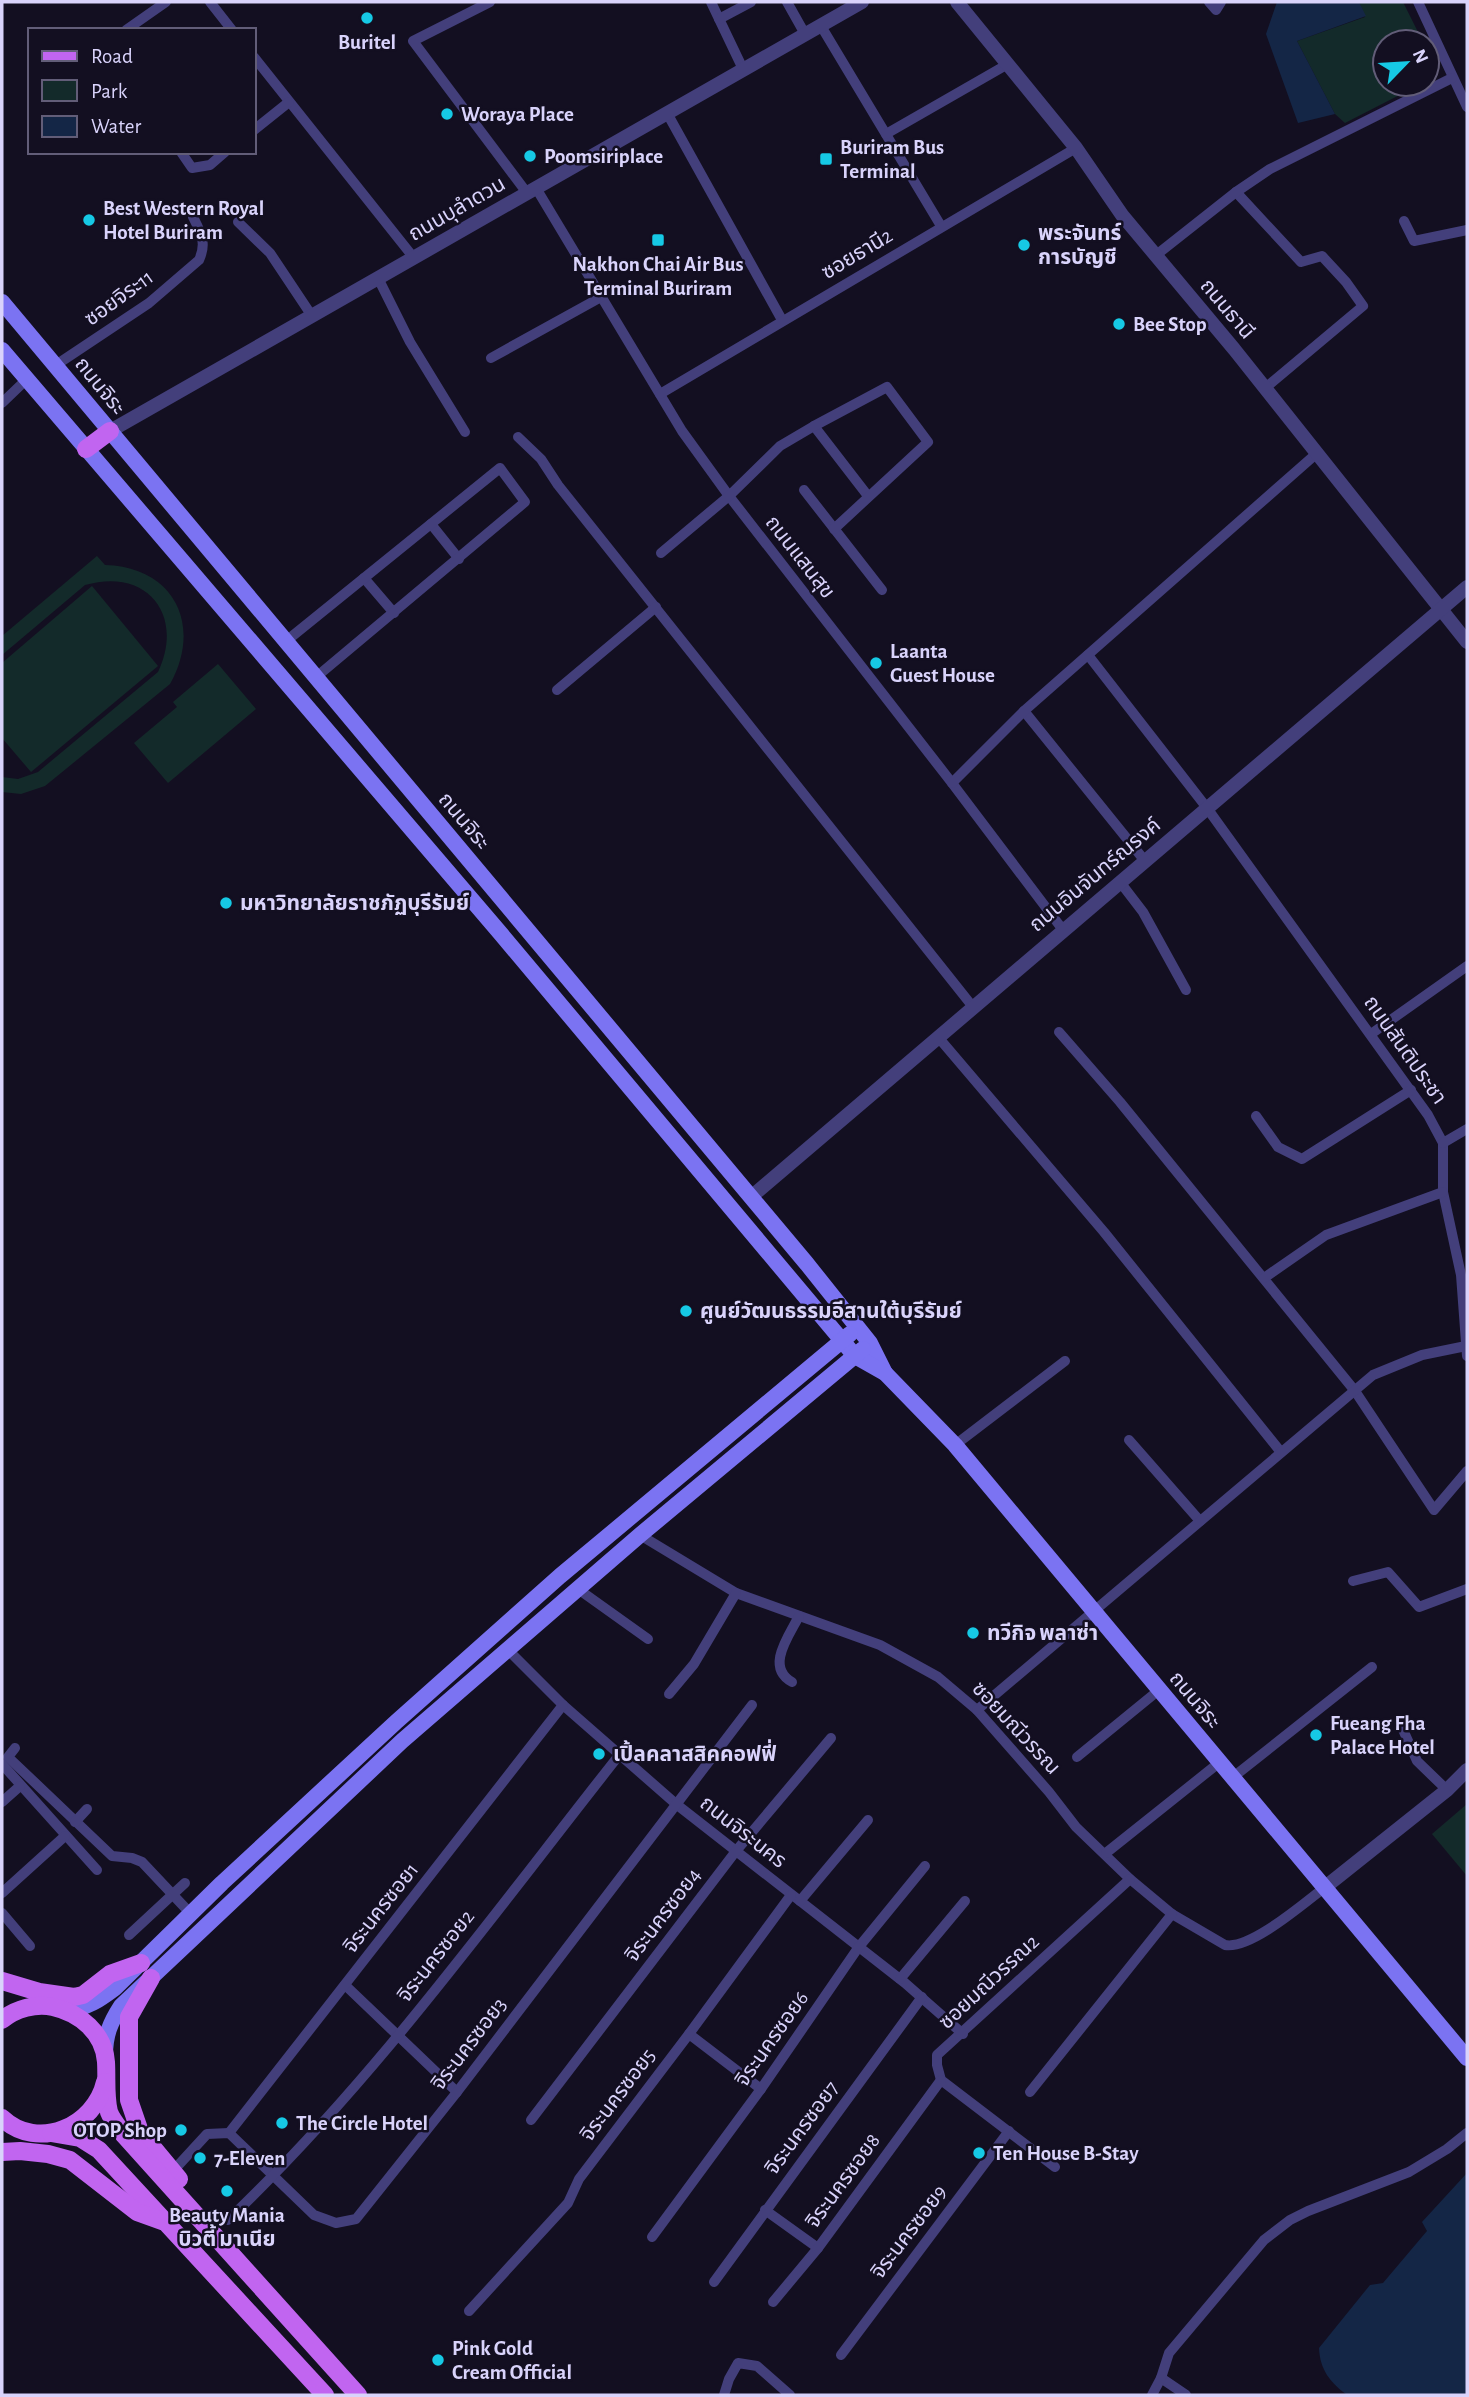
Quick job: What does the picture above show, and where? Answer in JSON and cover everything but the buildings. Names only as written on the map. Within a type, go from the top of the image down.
[{"type":"main road","name":"ถนนจิระ","points":[[2,302],[751,1197],[870,1343],[885,1373]]},
{"type":"main road","name":"ถนนจิระ","points":[[2,350],[485,915],[855,1356],[885,1373],[955,1445],[1467,2058]]},
{"type":"main road","points":[[86,449],[110,431]]},
{"type":"main road","points":[[485,915],[491,917],[498,914],[503,908],[502,899]]},
{"type":"main road","points":[[501,934],[498,928],[502,918],[509,915],[518,918]]},
{"type":"main road","points":[[358,2395],[124,2135],[110,2115],[106,2036],[110,2022],[162,1943],[396,1721],[560,1576],[858,1328]]},
{"type":"main road","points":[[2,2020],[24,2008],[46,2005],[68,2010],[82,2009],[173,1956],[402,1741],[640,1535],[870,1343]]},
{"type":"main road","points":[[2,1981],[39,1992],[74,1997],[82,1995],[110,1974],[146,1970]]},
{"type":"main road","points":[[146,1970],[130,2017],[129,2100],[140,2132],[187,2189],[205,2224]]},
{"type":"main road","points":[[2,1999],[24,2008]]},
{"type":"main road","points":[[51,2133],[67,2129],[82,2120],[94,2108],[102,2092],[106,2067],[101,2043],[92,2029],[68,2010]]},
{"type":"main road","points":[[2,2118],[22,2130]]},
{"type":"main road","points":[[2,2131],[22,2130],[80,2138],[99,2150],[325,2395]]},
{"type":"main road","points":[[2,2152],[48,2154],[70,2160],[137,2212],[166,2222]]},
{"type":"street","points":[[129,28],[166,2]]},
{"type":"street","points":[[210,2],[230,28]]},
{"type":"street","name":"ถนนแสนสุข","points":[[488,2],[413,41],[531,191],[603,296],[682,431],[729,496],[1063,930]]},
{"type":"street","points":[[710,2],[743,69]]},
{"type":"street","points":[[719,19],[751,2]]},
{"type":"street","points":[[787,2],[805,34]]},
{"type":"street","name":"ถนนบุลำดวน","points":[[110,431],[863,2]]},
{"type":"street","name":"ถนนธานี","points":[[957,2],[1076,148],[1122,215],[1467,642]]},
{"type":"street","points":[[1209,2],[1216,10],[1221,2]]},
{"type":"street","points":[[1418,2],[1467,107]]},
{"type":"street","points":[[821,26],[941,226]]},
{"type":"street","points":[[256,60],[414,258]]},
{"type":"street","points":[[886,135],[1008,64]]},
{"type":"street","points":[[1155,256],[1236,192],[1270,169],[1452,78]]},
{"type":"street","points":[[256,128],[289,102]]},
{"type":"street","points":[[667,113],[782,320]]},
{"type":"street","name":"ซอยธานี2","points":[[660,394],[1076,148]]},
{"type":"street","points":[[182,154],[192,167],[209,165],[223,154]]},
{"type":"street","points":[[1236,192],[1301,262],[1322,256],[1363,306],[1264,389]]},
{"type":"street","name":"ซอยจิระ11","points":[[56,365],[149,303],[199,260],[204,240],[193,217]]},
{"type":"street","points":[[1404,221],[1414,241],[1467,230]]},
{"type":"street","points":[[238,222],[270,253],[312,316]]},
{"type":"street","points":[[378,278],[410,342],[465,432]]},
{"type":"street","points":[[491,358],[603,296]]},
{"type":"street","points":[[2,403],[27,379]]},
{"type":"street","points":[[661,553],[729,496],[780,446],[887,387],[928,442],[834,529]]},
{"type":"street","points":[[814,426],[868,496]]},
{"type":"street","points":[[518,437],[541,459],[558,485],[973,1007]]},
{"type":"street","points":[[952,783],[1024,711],[1316,454]]},
{"type":"street","points":[[285,642],[500,468],[526,502],[315,678]]},
{"type":"street","points":[[804,491],[882,590]]},
{"type":"street","points":[[431,524],[459,559]]},
{"type":"street","points":[[364,578],[394,613]]},
{"type":"street","name":"ถนนอินจันทร์ณรงค์","points":[[751,1197],[1467,587]]},
{"type":"street","points":[[557,690],[656,607]]},
{"type":"street","name":"ถนนสันติประชา","points":[[1088,654],[1207,808],[1428,1115],[1443,1143],[1443,1192],[1461,1275],[1467,1351]]},
{"type":"street","points":[[1024,711],[1145,861]]},
{"type":"street","points":[[1120,882],[1143,912],[1186,990]]},
{"type":"street","points":[[1371,1034],[1467,965]]},
{"type":"street","points":[[1059,1032],[1120,1102],[1355,1391],[1434,1510],[1467,1471]]},
{"type":"street","points":[[938,1037],[1104,1232],[1280,1451]]},
{"type":"street","points":[[1256,1116],[1278,1147],[1302,1159],[1411,1090]]},
{"type":"street","points":[[1443,1143],[1467,1129]]},
{"type":"street","points":[[1264,1278],[1326,1235],[1443,1192]]},
{"type":"street","points":[[977,1710],[1373,1375],[1423,1355],[1467,1351]]},
{"type":"street","points":[[955,1445],[1065,1361]]},
{"type":"street","points":[[1129,1440],[1200,1521]]},
{"type":"street","name":"ซอยมณีวรรณ","points":[[640,1535],[736,1593],[880,1645],[938,1677],[977,1710],[1076,1826],[1130,1879],[1172,1914],[1225,1945],[1233,1947],[1256,1936],[1324,1888]]},
{"type":"street","points":[[1353,1581],[1388,1572],[1419,1607],[1467,1590]]},
{"type":"street","points":[[578,1589],[648,1639]]},
{"type":"street","points":[[669,1694],[694,1664],[736,1593]]},
{"type":"street","points":[[792,1682],[781,1674],[778,1667],[786,1642],[799,1616]]},
{"type":"street","name":"ถนนจิระนคร","points":[[507,1649],[563,1705],[676,1804],[900,1979],[963,2034]]},
{"type":"street","points":[[1232,1778],[1372,1667]]},
{"type":"street","points":[[1077,1757],[1159,1690]]},
{"type":"street","name":"จิระนครซอย1","points":[[229,2133],[563,1705]]},
{"type":"street","name":"จิระนครซอย3","points":[[229,2133],[314,2215],[336,2222],[356,2219],[457,2092],[752,1705]]},
{"type":"street","points":[[1400,1723],[1417,1761],[1447,1790]]},
{"type":"street","name":"จิระนครซอย4","points":[[531,2120],[736,1851],[831,1738]]},
{"type":"street","points":[[15,1748],[8,1757],[75,1822],[112,1856],[142,1862],[191,1914]]},
{"type":"street","name":"จิระนครซอย2","points":[[228,2220],[275,2176],[397,2036],[620,1754]]},
{"type":"street","points":[[1106,1853],[1220,1762]]},
{"type":"street","points":[[2,1764],[97,1870]]},
{"type":"street","points":[[1324,1888],[1447,1790],[1467,1770]]},
{"type":"street","points":[[2,1802],[20,1786]]},
{"type":"street","points":[[75,1822],[88,1809]]},
{"type":"street","name":"จิระนครซอย5","points":[[469,2311],[568,2203],[579,2179],[795,1898],[868,1820]]},
{"type":"street","points":[[2,1893],[65,1836]]},
{"type":"street","name":"จิระนครซอย6","points":[[652,2237],[761,2089],[858,1948],[925,1866]]},
{"type":"street","name":"ซอยมณีวรรณ2","points":[[941,2080],[937,2055],[1130,1879]]},
{"type":"street","points":[[129,1935],[185,1883]]},
{"type":"street","points":[[900,1979],[965,1901]]},
{"type":"street","points":[[2,1913],[30,1946]]},
{"type":"street","points":[[1030,2092],[1172,1914]]},
{"type":"street","points":[[345,1985],[457,2092]]},
{"type":"street","name":"จิระนครซอย7","points":[[713,2282],[922,1997]]},
{"type":"street","points":[[689,2034],[761,2089]]},
{"type":"street","points":[[941,2080],[1055,2167]]},
{"type":"street","name":"จิระนครซอย8","points":[[773,2302],[818,2248],[941,2080]]},
{"type":"street","name":"จิระนครซอย9","points":[[841,2356],[1009,2131]]},
{"type":"street","points":[[173,2171],[207,2134],[229,2133]]},
{"type":"street","points":[[1152,2395],[1169,2353],[1239,2266],[1264,2240],[1290,2220],[1308,2211],[1409,2172],[1447,2149],[1467,2133]]},
{"type":"street","points":[[765,2210],[818,2248]]},
{"type":"street","points":[[724,2395],[738,2362],[757,2366],[790,2395]]},
{"type":"street","points":[[1161,2378],[1186,2395]]},
{"type":"green space","points":[[1359,2],[1403,2],[1416,28],[1371,28],[1371,98],[1394,98],[1345,123],[1335,114],[1297,41],[1365,17]]},
{"type":"green space","points":[[97,556],[105,565],[129,568],[149,576],[165,588],[176,603],[182,621],[180,662],[170,684],[45,786],[21,794],[2,792],[2,777],[18,779],[38,772],[158,672],[165,651],[167,632],[163,615],[155,600],[126,583],[107,581],[85,585],[2,655],[2,636]]},
{"type":"green space","points":[[92,586],[158,666],[31,772],[2,738],[2,663]]},
{"type":"green space","points":[[218,664],[256,709],[168,783],[134,743],[177,707],[173,702]]},
{"type":"green space","points":[[1467,1804],[1467,1876],[1432,1834]]},
{"type":"water","points":[[1277,2],[1359,2],[1366,16],[1297,41],[1335,114],[1298,123],[1266,34]]},
{"type":"water","points":[[1467,2173],[1467,2395],[1347,2395],[1327,2375],[1321,2363],[1319,2348],[1370,2285],[1383,2283],[1427,2231],[1422,2222]]},
{"type":"place","name":"Buritel","points":[[367,18]]},
{"type":"place","name":"Woraya Place","points":[[447,114]]},
{"type":"place","name":"Poomsiriplace","points":[[530,156]]},
{"type":"place","name":"Buriram Bus Terminal","points":[[826,159]]},
{"type":"place","name":"Best Western Royal Hotel Buriram","points":[[89,220]]},
{"type":"place","name":"Nakhon Chai Air Bus Terminal Buriram","points":[[658,240]]},
{"type":"place","name":"พระจันทร์ การบัญชี","points":[[1024,245]]},
{"type":"place","name":"Bee Stop","points":[[1119,324]]},
{"type":"place","name":"Laanta Guest House","points":[[876,663]]},
{"type":"place","name":"มหาวิทยาลัยราชภัฏบุรีรัมย์","points":[[226,903]]},
{"type":"place","name":"ศูนย์วัฒนธรรมอีสานใต้บุรีรัมย์","points":[[686,1311]]},
{"type":"place","name":"ทวีกิจ พลาซ่า","points":[[973,1633]]},
{"type":"place","name":"Fueang Fha Palace Hotel","points":[[1316,1735]]},
{"type":"place","name":"เปิ้ลคลาสสิคคอฟฟี่","points":[[599,1754]]},
{"type":"place","name":"The Circle Hotel","points":[[282,2123]]},
{"type":"place","name":"OTOP Shop","points":[[181,2130]]},
{"type":"place","name":"Ten House B-Stay","points":[[979,2153]]},
{"type":"place","name":"7-Eleven","points":[[200,2158]]},
{"type":"place","name":"Beauty Mania บิวตี้ มาเนีย","points":[[227,2191]]},
{"type":"place","name":"Pink Gold Cream Official","points":[[438,2360]]}]
